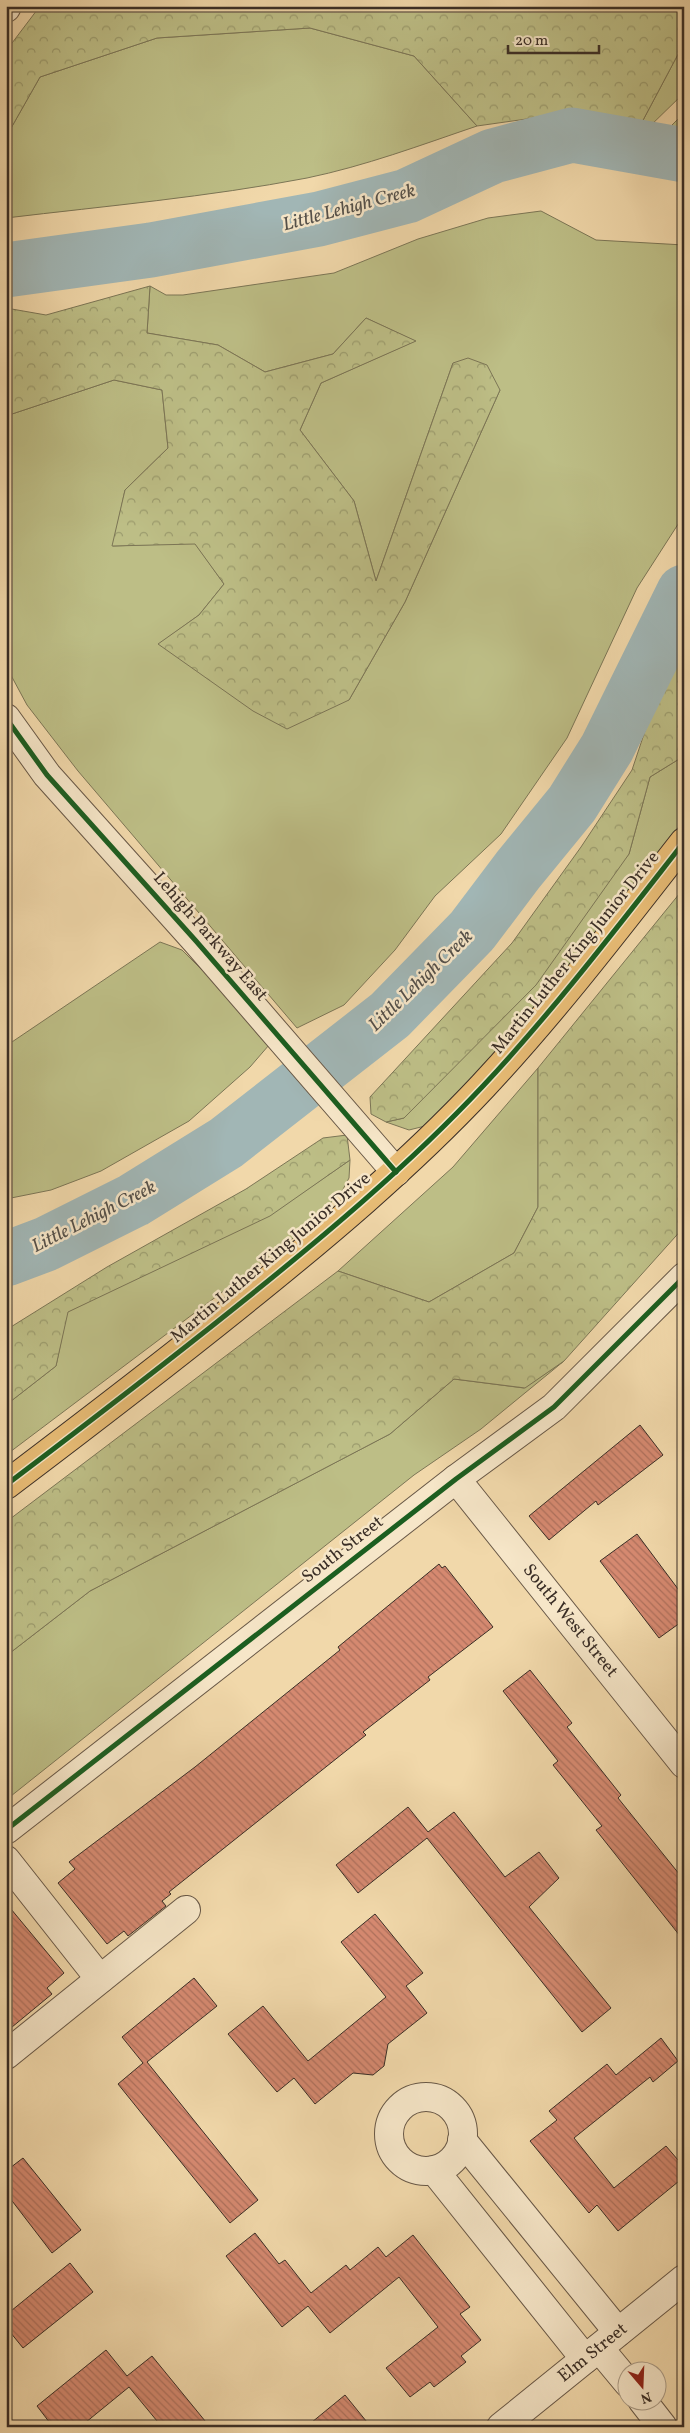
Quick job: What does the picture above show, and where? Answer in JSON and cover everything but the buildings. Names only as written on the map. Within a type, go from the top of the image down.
[{"type":"main road","name":"Martin Luther King Junior Drive","points":[[6,1485],[126,1395],[299,1256],[396,1172],[482,1087],[562,997],[684,842]]},
{"type":"street","name":"Lehigh Parkway East","points":[[6,718],[47,775],[237,988],[396,1172]]},
{"type":"street","name":"South Street","points":[[6,1830],[456,1478],[554,1407],[684,1277]]},
{"type":"street","name":"South West Street","points":[[456,1478],[684,1764]]},
{"type":"street","points":[[6,1860],[100,1979]]},
{"type":"street","points":[[6,2055],[186,1910]]},
{"type":"street","points":[[420,2096],[433,2097],[445,2101],[454,2109],[461,2120],[462,2140],[456,2157],[446,2165],[434,2170],[422,2171],[410,2168],[400,2162],[392,2152],[388,2141],[388,2129],[391,2118],[408,2100],[420,2096]]},
{"type":"street","points":[[462,2140],[618,2370]]},
{"type":"street","points":[[434,2170],[601,2347]]},
{"type":"street","name":"Elm Street","points":[[501,2427],[684,2279]]},
{"type":"street","points":[[650,2410],[663,2427]]},
{"type":"green space","points":[[40,6],[684,6],[684,43],[641,124],[569,113],[477,126],[414,56],[310,28],[157,38],[40,77],[6,137],[6,51]]},
{"type":"green space","points":[[310,28],[414,56],[477,126],[372,161],[307,178],[195,196],[6,218],[6,137],[40,77],[157,38]]},
{"type":"green space","points":[[684,43],[684,93],[646,130],[641,124]]},
{"type":"green space","points":[[684,113],[684,143],[658,139]]},
{"type":"green space","points":[[541,211],[596,240],[684,245],[684,515],[637,588],[567,738],[501,834],[435,896],[395,950],[344,1005],[297,1028],[78,771],[27,705],[6,666],[6,416],[114,380],[162,390],[168,448],[125,490],[113,546],[195,543],[224,584],[199,615],[159,644],[198,671],[349,700],[405,602],[500,390],[453,363],[376,581],[354,501],[300,430],[321,383],[415,341],[366,318],[333,354],[265,372],[218,345],[147,333],[150,286],[166,295],[183,295],[334,273],[418,239],[488,218]]},
{"type":"green space","points":[[150,286],[147,333],[218,345],[265,372],[333,354],[366,318],[416,341],[321,383],[300,430],[354,501],[376,581],[453,363],[468,358],[487,365],[500,390],[405,602],[349,700],[287,729],[253,711],[158,644],[199,615],[224,584],[195,544],[112,546],[125,490],[168,448],[162,390],[114,380],[6,416],[6,308],[46,315]]},
{"type":"green space","points":[[684,648],[684,756],[650,777],[629,854],[536,985],[404,1118],[386,1122],[371,1114],[370,1097],[512,943],[581,847],[632,770],[660,686]]},
{"type":"green space","points":[[684,756],[684,820],[571,964],[483,1066],[425,1126],[409,1130],[386,1122],[404,1118],[629,854],[650,777]]},
{"type":"green space","points":[[684,888],[684,1227],[564,1361],[525,1388],[454,1379],[390,1434],[90,1591],[6,1656],[6,1522],[338,1271],[429,1302],[514,1253],[538,1207],[538,1068]]},
{"type":"green space","points":[[160,942],[182,950],[229,997],[269,1045],[250,1067],[189,1121],[101,1171],[51,1190],[6,1199],[6,1046]]},
{"type":"green space","points":[[538,1068],[538,1207],[514,1253],[429,1302],[338,1271],[453,1167]]},
{"type":"green space","points":[[347,1135],[350,1160],[270,1216],[68,1312],[56,1366],[6,1405],[6,1330],[107,1267],[246,1189],[323,1138]]},
{"type":"green space","points":[[350,1160],[349,1178],[341,1193],[290,1241],[6,1455],[6,1405],[56,1366],[67,1312],[273,1213]]},
{"type":"green space","points":[[564,1361],[481,1429],[414,1475],[6,1800],[6,1656],[90,1591],[390,1434],[454,1379],[524,1388]]},
{"type":"waterway","name":"Little Lehigh Creek","points":[[6,270],[151,250],[319,219],[407,196],[493,156],[572,135],[684,155]]},
{"type":"waterway","name":"Little Lehigh Creek","points":[[6,1259],[46,1244],[134,1200],[226,1143],[390,1015],[472,931],[518,870],[572,804],[607,748],[684,592]]},
{"type":"cycle path","points":[[6,718],[47,775],[196,941],[396,1172]]},
{"type":"cycle path","points":[[6,1485],[208,1329],[333,1227],[395,1173],[454,1116],[510,1057],[586,966],[684,842]]},
{"type":"cycle path","points":[[6,1830],[456,1479],[554,1407],[684,1277]]}]
